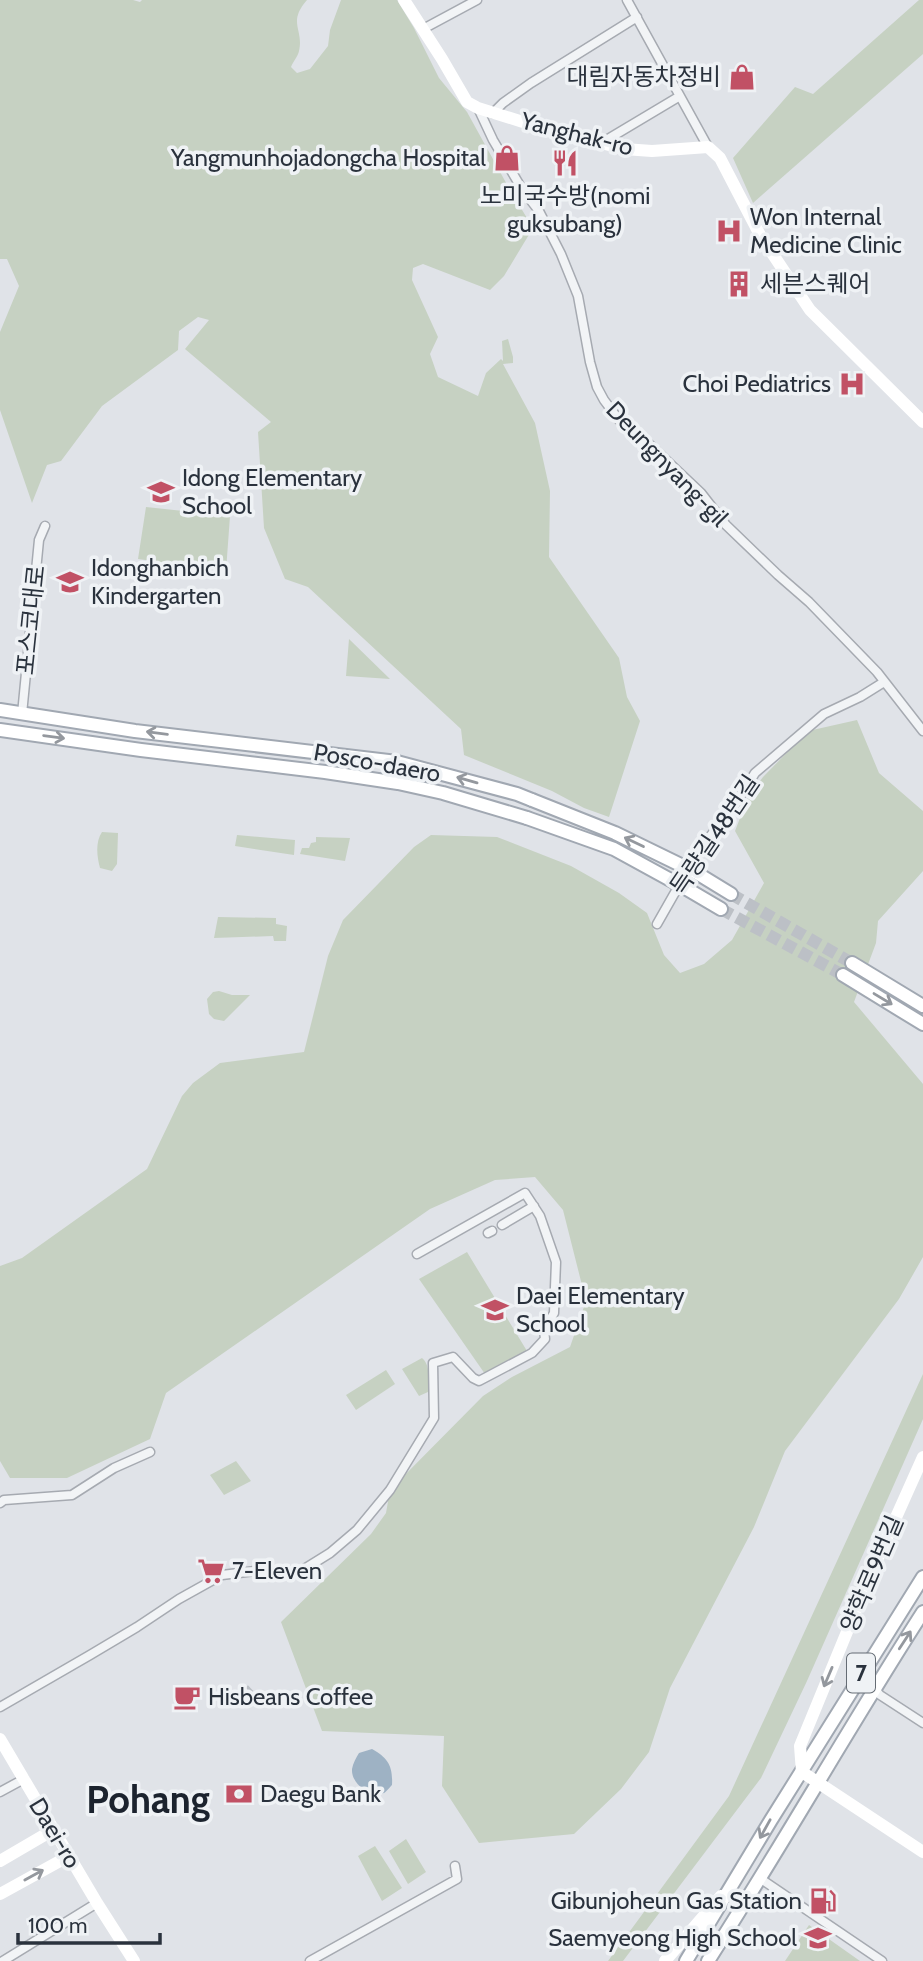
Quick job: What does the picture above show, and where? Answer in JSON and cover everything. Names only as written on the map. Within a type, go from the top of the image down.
[{"type":"main road","name":"Yanghak-ro","points":[[404,0],[467,102],[478,108],[624,149],[652,151],[708,147]]},
{"type":"main road","points":[[708,147],[720,158],[760,235],[810,310],[923,422]]},
{"type":"main road","name":"Posco-daero","points":[[0,710],[397,762],[517,794],[615,833],[695,872],[731,894]]},
{"type":"main road","points":[[83,741],[88,734],[85,723]]},
{"type":"main road","name":"Posco-daero","points":[[0,730],[326,772],[443,793],[527,818],[614,849],[721,909]]},
{"type":"main road","points":[[852,963],[923,1006]]},
{"type":"main road","points":[[842,975],[923,1024]]},
{"type":"main road","name":"양학로9번길","points":[[802,1772],[800,1746],[872,1571],[923,1457]]},
{"type":"main road","name":"7","points":[[686,1961],[730,1885],[923,1577]]},
{"type":"main road","name":"7","points":[[708,1961],[761,1879],[874,1688],[923,1612]]},
{"type":"main road","name":"Daei-ro","points":[[0,1739],[134,1961]]},
{"type":"main road","points":[[802,1772],[923,1852]]},
{"type":"main road","points":[[0,1861],[53,1830]]},
{"type":"main road","points":[[0,1894],[69,1856]]},
{"type":"main road","points":[[665,1961],[730,1885]]},
{"type":"street","points":[[423,29],[477,0]]},
{"type":"street","points":[[627,0],[708,147]]},
{"type":"street","points":[[493,113],[531,83],[637,17]]},
{"type":"street","points":[[603,142],[680,96]]},
{"type":"street","name":"Deungnyang-gil","points":[[478,108],[493,140],[522,189],[539,211],[561,254],[578,296],[590,362],[604,400],[619,420],[648,442],[701,493],[726,525],[809,602],[884,682],[923,731]]},
{"type":"street","name":"포스코대로","points":[[22,714],[39,540],[45,526]]},
{"type":"street","name":"득량길48번길","points":[[657,924],[698,852],[736,803],[755,773],[824,714],[884,682]]},
{"type":"street","points":[[0,1707],[90,1656],[222,1575],[255,1571],[301,1571],[330,1553],[357,1530],[390,1490],[434,1418],[433,1363],[453,1357],[479,1381],[533,1353],[545,1339],[544,1330],[554,1313],[556,1262],[540,1216],[524,1193],[417,1254]]},
{"type":"street","points":[[502,1225],[534,1206]]},
{"type":"street","points":[[0,1503],[4,1500],[72,1495],[114,1468],[150,1452]]},
{"type":"street","points":[[874,1688],[880,1695],[923,1723]]},
{"type":"street","points":[[0,1792],[24,1779]]},
{"type":"street","points":[[310,1961],[457,1879],[455,1866]]},
{"type":"street","points":[[761,1879],[882,1961]]},
{"type":"street","points":[[3,1961],[97,1903]]},
{"type":"green space","points":[[0,0],[307,0],[297,20],[299,51],[291,67],[297,73],[310,69],[328,46],[330,30],[341,0],[397,0],[439,78],[467,112],[533,228],[504,276],[490,290],[423,264],[413,268],[412,280],[438,337],[430,354],[438,377],[478,396],[486,373],[501,359],[503,361],[502,341],[508,339],[513,363],[503,364],[535,423],[550,491],[549,557],[619,658],[627,697],[640,721],[609,817],[464,755],[461,729],[308,587],[285,579],[264,528],[258,432],[271,422],[185,349],[209,320],[198,317],[179,331],[178,350],[102,406],[61,461],[47,465],[32,503],[0,410],[0,332],[19,286],[7,259],[0,259]]},
{"type":"green space","points":[[919,0],[923,0],[923,54],[753,203],[733,158],[795,87],[813,94]]},
{"type":"green space","points":[[146,507],[230,516],[226,571],[138,559]]},
{"type":"green space","points":[[349,639],[390,679],[346,676]]},
{"type":"green space","points":[[857,720],[879,773],[923,811],[923,871],[878,921],[876,943],[854,1002],[923,1084],[923,1257],[899,1299],[785,1451],[754,1527],[670,1688],[649,1752],[621,1789],[574,1834],[479,1843],[442,1786],[444,1736],[322,1731],[281,1622],[371,1534],[386,1513],[390,1490],[483,1396],[512,1377],[570,1347],[586,1301],[563,1210],[535,1177],[495,1180],[430,1209],[166,1393],[150,1439],[67,1478],[10,1478],[0,1461],[0,1266],[22,1258],[147,1169],[182,1096],[193,1083],[220,1063],[304,1052],[328,956],[343,920],[414,847],[431,835],[497,837],[571,866],[619,893],[647,913],[664,955],[680,973],[704,964],[732,940],[764,883],[735,831],[749,795],[808,731]]},
{"type":"green space","points":[[102,832],[118,833],[117,864],[112,871],[100,868],[97,854]]},
{"type":"green space","points":[[237,835],[295,840],[294,855],[235,846]]},
{"type":"green space","points":[[316,837],[350,838],[345,861],[300,854],[302,848],[309,848],[311,843],[316,842]]},
{"type":"green space","points":[[218,917],[276,918],[276,924],[287,926],[286,941],[274,941],[273,936],[214,938]]},
{"type":"green space","points":[[213,992],[232,995],[250,995],[224,1021],[214,1019],[209,1014],[207,999]]},
{"type":"green space","points":[[467,1252],[527,1351],[485,1374],[419,1279]]},
{"type":"green space","points":[[422,1358],[428,1369],[428,1392],[419,1396],[402,1369]]},
{"type":"green space","points":[[386,1370],[395,1384],[356,1410],[346,1395]]},
{"type":"green space","points":[[923,1374],[923,1419],[761,1778],[623,1961],[608,1961],[729,1796]]},
{"type":"green space","points":[[236,1461],[251,1481],[224,1495],[210,1475]]},
{"type":"green space","points":[[406,1839],[426,1872],[408,1884],[389,1851]]},
{"type":"green space","points":[[375,1846],[402,1888],[382,1901],[358,1856]]},
{"type":"green space","points":[[809,1925],[860,1961],[785,1961]]},
{"type":"water","points":[[372,1749],[386,1759],[392,1773],[392,1785],[384,1793],[367,1792],[358,1785],[353,1775],[353,1765],[359,1753]]},
{"type":"tunnel","points":[[731,894],[852,963]]},
{"type":"tunnel","points":[[721,909],[843,975]]},
{"type":"tunnel","points":[[245,1688],[259,1703]]},
{"type":"place","name":"대림자동차정비","points":[[742,77]]},
{"type":"place","name":"Yangmunhojadongcha Hospital","points":[[507,158]]},
{"type":"place","name":"노미국수방(nomi guksubang)","points":[[565,163]]},
{"type":"place","name":"Won Internal Medicine Clinic","points":[[729,231]]},
{"type":"place","name":"세븐스퀘어","points":[[739,284]]},
{"type":"place","name":"Choi Pediatrics","points":[[852,384]]},
{"type":"place","name":"Idong Elementary School","points":[[161,492]]},
{"type":"place","name":"Idonghanbich Kindergarten","points":[[70,582]]},
{"type":"place","name":"Daei Elementary School","points":[[495,1310]]},
{"type":"place","name":"7-Eleven","points":[[211,1571]]},
{"type":"place","name":"Hisbeans Coffee","points":[[187,1697]]},
{"type":"place","name":"Daegu Bank","points":[[239,1794]]},
{"type":"place","name":"Gibunjoheun Gas Station","points":[[823,1901]]},
{"type":"place","name":"Saemyeong High School","points":[[818,1938]]},
{"type":"district","name":"Pohang","points":[[148,1800]]}]
